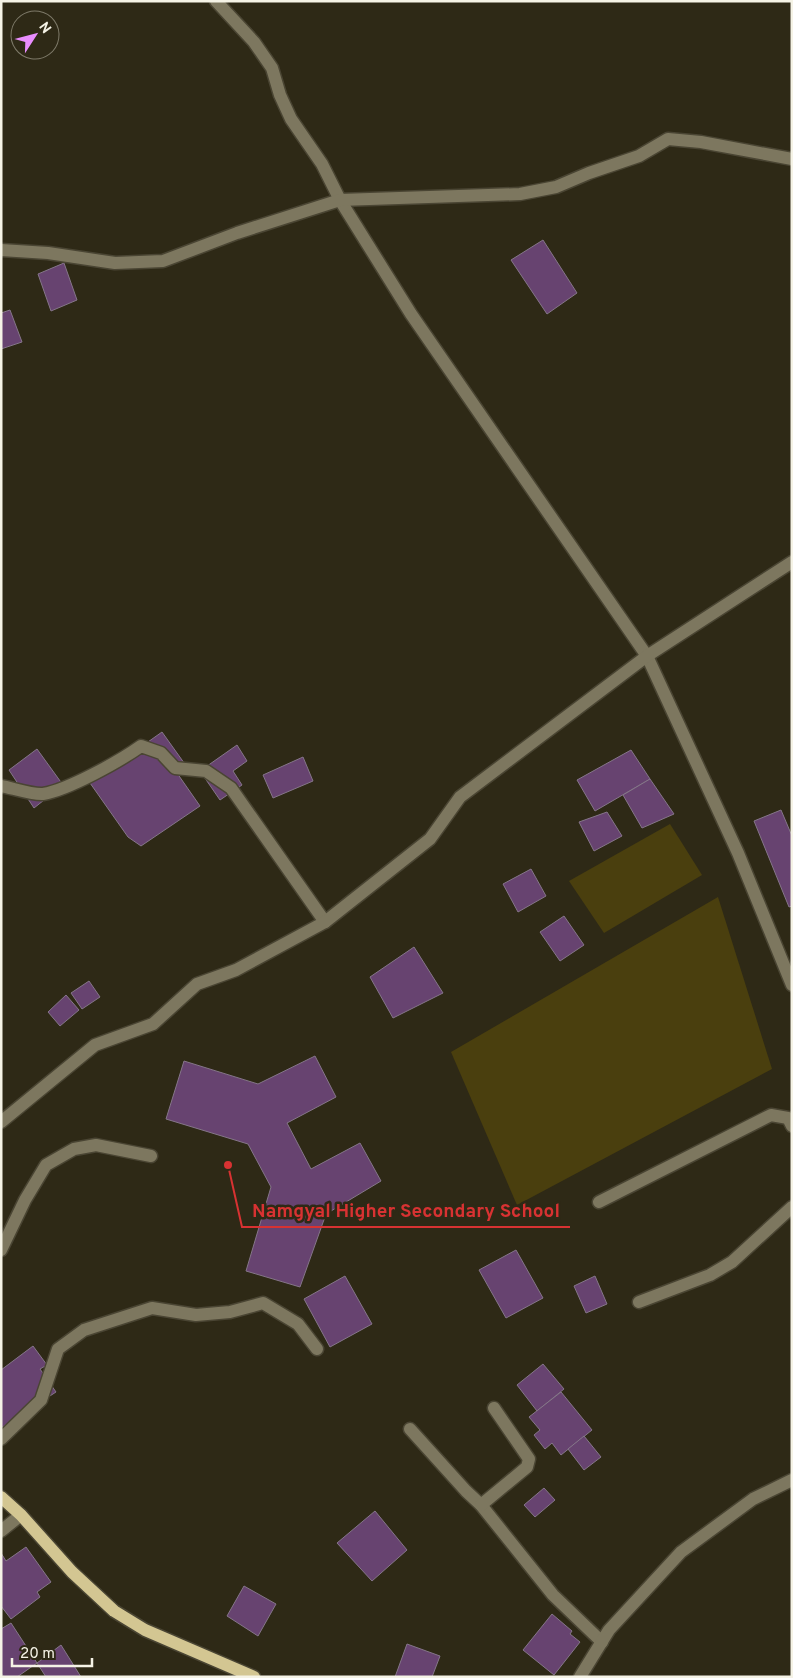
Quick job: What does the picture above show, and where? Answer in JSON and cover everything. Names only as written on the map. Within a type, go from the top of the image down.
[{"type":"main road","points":[[1,1497],[21,1515],[72,1572],[114,1611],[145,1630],[254,1677]]},
{"type":"street","points":[[216,1],[254,42],[272,68],[280,94],[291,119],[322,164],[340,200],[411,314],[647,656],[738,853],[792,985]]},
{"type":"street","points":[[1,250],[48,253],[114,263],[163,260],[237,233],[340,200],[510,194],[556,187],[589,173],[640,156],[668,139],[702,142],[792,159]]},
{"type":"street","points":[[1,1122],[95,1045],[153,1024],[196,984],[236,970],[325,922],[430,839],[460,797],[647,656],[792,562]]},
{"type":"street","points":[[1,786],[42,794],[67,787],[129,755],[141,746],[161,753],[175,768],[206,771],[231,788],[325,922]]},
{"type":"street","points":[[599,1202],[771,1116],[788,1118],[792,1126]]},
{"type":"street","points":[[1,1250],[25,1200],[46,1165],[74,1149],[96,1144],[150,1156]]},
{"type":"street","points":[[639,1302],[710,1274],[732,1262],[792,1207]]},
{"type":"street","points":[[1,1439],[41,1400],[58,1349],[84,1330],[152,1308],[196,1316],[230,1312],[263,1303],[298,1324],[317,1349]]},
{"type":"street","points":[[481,1505],[527,1467],[529,1459],[494,1408]]},
{"type":"street","points":[[410,1429],[481,1505],[553,1595],[602,1642]]},
{"type":"street","points":[[580,1677],[609,1630],[681,1552],[753,1499],[792,1480]]},
{"type":"street","points":[[1,1531],[21,1515]]},
{"type":"shaded area","points":[[670,824],[702,875],[604,933],[569,881]]},
{"type":"shaded area","points":[[718,897],[772,1069],[517,1205],[451,1052]]},
{"type":"building","points":[[543,240],[577,293],[547,314],[511,260]]},
{"type":"building","points":[[64,263],[77,300],[51,311],[38,274]]},
{"type":"building","points":[[10,310],[22,342],[1,349],[1,313]]},
{"type":"building","points":[[162,732],[187,767],[177,773],[200,806],[141,846],[128,837],[90,783]]},
{"type":"building","points":[[237,745],[247,761],[233,771],[242,785],[220,800],[200,771]]},
{"type":"building","points":[[37,749],[63,785],[34,808],[9,770]]},
{"type":"building","points":[[631,750],[650,779],[595,811],[577,780]]},
{"type":"building","points":[[303,757],[313,781],[273,798],[263,775]]},
{"type":"building","points":[[650,779],[674,814],[642,828],[623,795]]},
{"type":"building","points":[[781,810],[792,836],[792,906],[789,907],[754,821]]},
{"type":"building","points":[[607,812],[622,836],[594,851],[579,822]]},
{"type":"building","points":[[531,869],[546,896],[518,912],[503,884]]},
{"type":"building","points":[[564,916],[584,945],[560,961],[540,932]]},
{"type":"building","points":[[414,947],[443,993],[393,1018],[370,977]]},
{"type":"building","points":[[89,981],[100,997],[82,1009],[71,993]]},
{"type":"building","points":[[66,995],[79,1010],[60,1026],[48,1012]]},
{"type":"building","points":[[315,1056],[336,1097],[287,1123],[311,1169],[360,1143],[381,1181],[326,1214],[300,1287],[246,1271],[271,1187],[248,1144],[166,1119],[184,1061],[258,1084]]},
{"type":"building","points":[[516,1250],[543,1298],[506,1318],[479,1270]]},
{"type":"building","points":[[345,1276],[372,1324],[330,1347],[304,1299]]},
{"type":"building","points":[[595,1276],[607,1304],[586,1313],[574,1286]]},
{"type":"building","points":[[33,1346],[47,1365],[40,1369],[56,1392],[1,1428],[1,1370]]},
{"type":"building","points":[[543,1364],[564,1389],[537,1411],[517,1385]]},
{"type":"building","points":[[561,1392],[592,1430],[561,1455],[552,1443],[545,1449],[534,1435],[540,1430],[529,1417]]},
{"type":"building","points":[[584,1436],[601,1457],[584,1470],[568,1449]]},
{"type":"building","points":[[544,1488],[555,1500],[535,1517],[524,1505]]},
{"type":"building","points":[[375,1511],[407,1550],[372,1581],[337,1543]]},
{"type":"building","points":[[26,1547],[51,1582],[37,1592],[40,1597],[11,1619],[1,1606],[1,1553],[6,1561]]},
{"type":"building","points":[[244,1586],[276,1604],[258,1636],[227,1616]]},
{"type":"building","points":[[552,1614],[572,1631],[570,1634],[580,1642],[554,1675],[523,1650]]},
{"type":"building","points":[[11,1623],[37,1663],[17,1677],[4,1677],[1,1673],[1,1629]]},
{"type":"building","points":[[407,1644],[440,1656],[432,1677],[395,1677]]},
{"type":"building","points":[[61,1645],[81,1677],[46,1677],[37,1663]]},
{"type":"place","name":"Namgyal Higher Secondary School","points":[[228,1165]]}]
